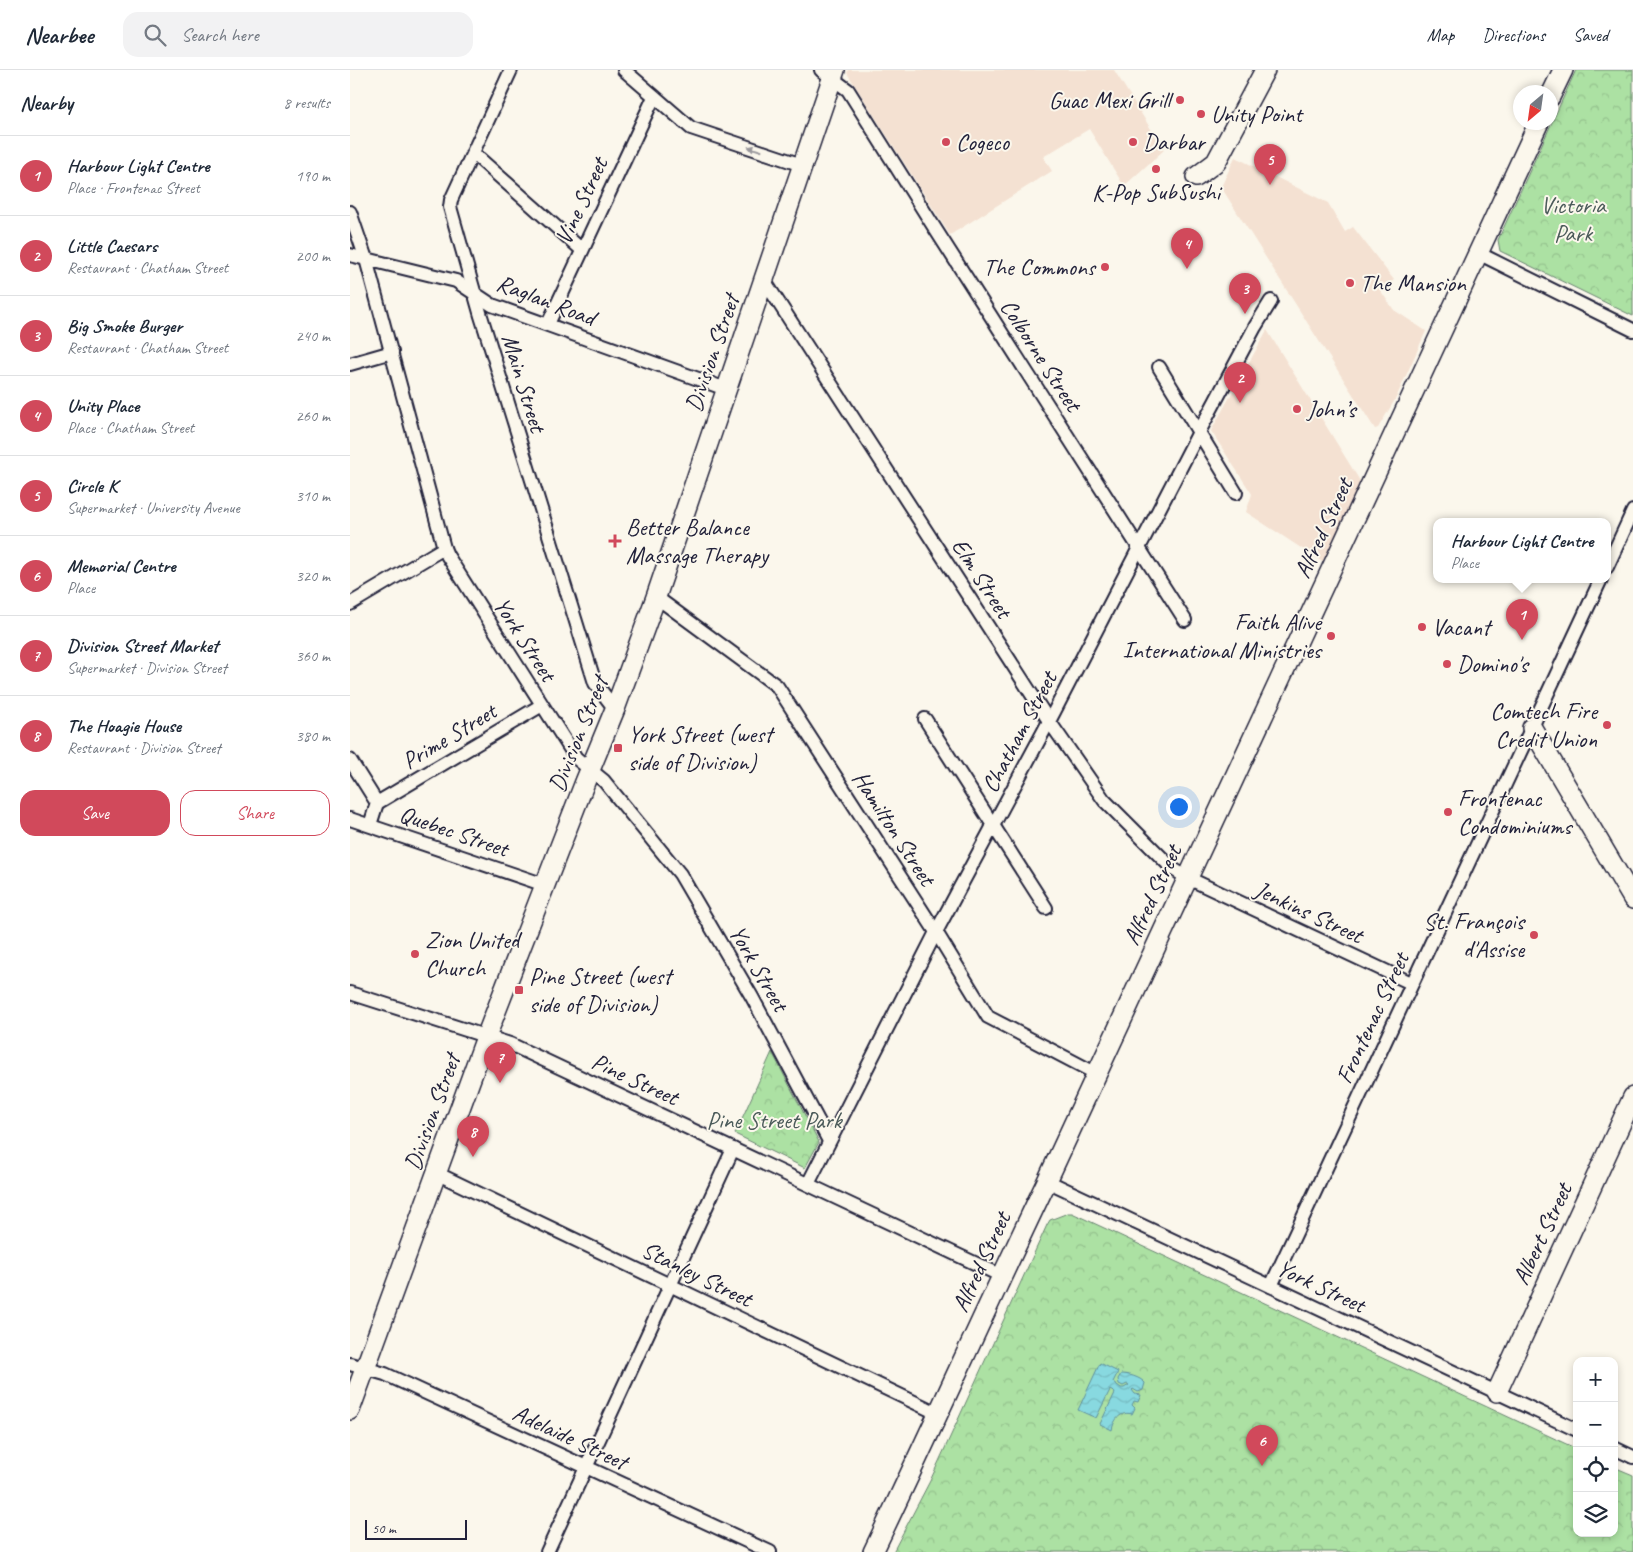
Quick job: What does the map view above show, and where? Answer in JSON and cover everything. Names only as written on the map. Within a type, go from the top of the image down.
[{"type":"street","name":"Main Street","points":[[511,70],[450,204],[475,294],[595,683],[615,709]]},
{"type":"street","points":[[624,70],[691,128],[802,165]]},
{"type":"street","points":[[1196,177],[1216,162],[1265,70]]},
{"type":"street","points":[[1556,85],[1563,70]]},
{"type":"street","name":"Division Street","points":[[350,1410],[358,1366],[436,1173],[486,1037],[615,709],[656,597],[802,165],[829,73]]},
{"type":"street","name":"Colborne Street","points":[[829,73],[848,90],[1185,620]]},
{"type":"street","name":"Vine Street","points":[[548,324],[654,97]]},
{"type":"street","name":"Alfred Street","points":[[873,1552],[1048,1181],[1534,130]]},
{"type":"street","points":[[473,153],[582,250]]},
{"type":"street","name":"York Street","points":[[350,212],[366,259],[444,548],[576,758],[604,781],[680,874],[752,997],[829,1140]]},
{"type":"street","points":[[1478,253],[1633,330]]},
{"type":"street","name":"Raglan Road","points":[[350,256],[456,281],[492,305],[726,389]]},
{"type":"street","name":"Elm Street","points":[[764,280],[1049,721],[1104,800],[1173,869],[1188,878]]},
{"type":"street","name":"Chatham Street","points":[[808,1184],[936,932],[1049,721],[1199,432],[1271,301]]},
{"type":"street","points":[[350,364],[392,352]]},
{"type":"street","points":[[1159,367],[1236,493]]},
{"type":"street","points":[[1611,558],[1633,510]]},
{"type":"street","points":[[350,604],[444,548]]},
{"type":"street","name":"Frontenac Street","points":[[1271,1286],[1600,583]]},
{"type":"street","name":"Hamilton Street","points":[[656,597],[777,686],[936,932],[988,1017],[1097,1074]]},
{"type":"street","name":"Prime Street","points":[[377,803],[542,704]]},
{"type":"street","points":[[925,719],[1046,908]]},
{"type":"street","points":[[1532,728],[1633,898]]},
{"type":"street","points":[[350,760],[377,803],[370,826]]},
{"type":"street","name":"Quebec Street","points":[[350,819],[545,885]]},
{"type":"street","name":"Jenkins Street","points":[[1188,878],[1412,983]]},
{"type":"street","name":"Pine Street","points":[[350,993],[510,1044],[1002,1276]]},
{"type":"street","name":"Albert Street","points":[[1497,1392],[1633,1097]]},
{"type":"street","points":[[547,1552],[733,1149]]},
{"type":"street","name":"Stanley Street","points":[[436,1173],[939,1414]]},
{"type":"street","name":"York Street","points":[[1048,1181],[1573,1428]]},
{"type":"street","name":"Adelaide Street","points":[[358,1366],[384,1374],[770,1552]]},
{"type":"street","points":[[1618,1450],[1633,1457]]},
{"type":"shaded area","points":[[848,70],[1114,70],[1164,150],[1124,186],[1089,129],[1043,157],[1052,171],[950,235],[847,73]]},
{"type":"shaded area","points":[[1235,157],[1328,203],[1345,232],[1353,227],[1394,280],[1380,290],[1394,310],[1426,331],[1396,398],[1378,428],[1375,429],[1373,426],[1221,187]]},
{"type":"shaded area","points":[[1267,330],[1360,481],[1330,567],[1246,512],[1252,494],[1211,431]]},
{"type":"green space","name":"Victoria Park","points":[[1576,70],[1633,70],[1633,316],[1500,251],[1498,240],[1548,130],[1558,130],[1558,109]]},
{"type":"green space","name":"Pine Street Park","points":[[772,1052],[819,1142],[805,1168],[735,1134]]},
{"type":"green space","points":[[1072,1213],[1573,1447],[1573,1537],[1618,1537],[1618,1469],[1633,1475],[1633,1552],[893,1552],[930,1481],[1050,1220]]},
{"type":"water","points":[[1100,1363],[1118,1372],[1113,1382],[1121,1388],[1129,1385],[1123,1386],[1119,1384],[1118,1379],[1121,1374],[1134,1376],[1145,1383],[1143,1390],[1138,1392],[1132,1390],[1135,1394],[1141,1395],[1138,1402],[1134,1401],[1132,1405],[1135,1408],[1132,1414],[1121,1415],[1114,1422],[1112,1430],[1100,1424],[1115,1393],[1110,1390],[1096,1418],[1078,1410]]},
{"type":"place","name":"Guac Mexi Grill","points":[[1180,100]]},
{"type":"place","name":"Unity Point","points":[[1201,114]]},
{"type":"place","name":"Cogeco","points":[[946,142]]},
{"type":"place","name":"Darbar","points":[[1133,142]]},
{"type":"place","name":"K-Pop SubSushi","points":[[1156,169]]},
{"type":"place","name":"Circle K","points":[[1270,185]]},
{"type":"place","name":"The Commons","points":[[1105,267]]},
{"type":"place","name":"Unity Place","points":[[1187,269]]},
{"type":"place","name":"The Mansion","points":[[1350,283]]},
{"type":"place","name":"Big Smoke Burger","points":[[1245,314]]},
{"type":"place","name":"Little Caesars","points":[[1240,403]]},
{"type":"place","name":"John’s","points":[[1297,409]]},
{"type":"place","name":"Better Balance Massage Therapy","points":[[615,541]]},
{"type":"place","name":"Vacant","points":[[1422,627]]},
{"type":"place","name":"Faith Alive International Ministries","points":[[1331,636]]},
{"type":"place","name":"Harbour Light Centre","points":[[1522,640]]},
{"type":"place","name":"Domino's","points":[[1447,664]]},
{"type":"place","name":"Comtech Fire Credit Union","points":[[1607,725]]},
{"type":"place","name":"York Street (west side of Division)","points":[[618,748]]},
{"type":"place","name":"Frontenac Condominiums","points":[[1448,812]]},
{"type":"place","name":"St. François d'Assise","points":[[1534,935]]},
{"type":"place","name":"Zion United Church","points":[[415,954]]},
{"type":"place","name":"Pine Street (west side of Division)","points":[[519,990]]},
{"type":"place","name":"Division Street Market","points":[[500,1083]]},
{"type":"place","name":"The Hoagie House","points":[[473,1157]]},
{"type":"place","name":"Memorial Centre","points":[[1262,1466]]}]
